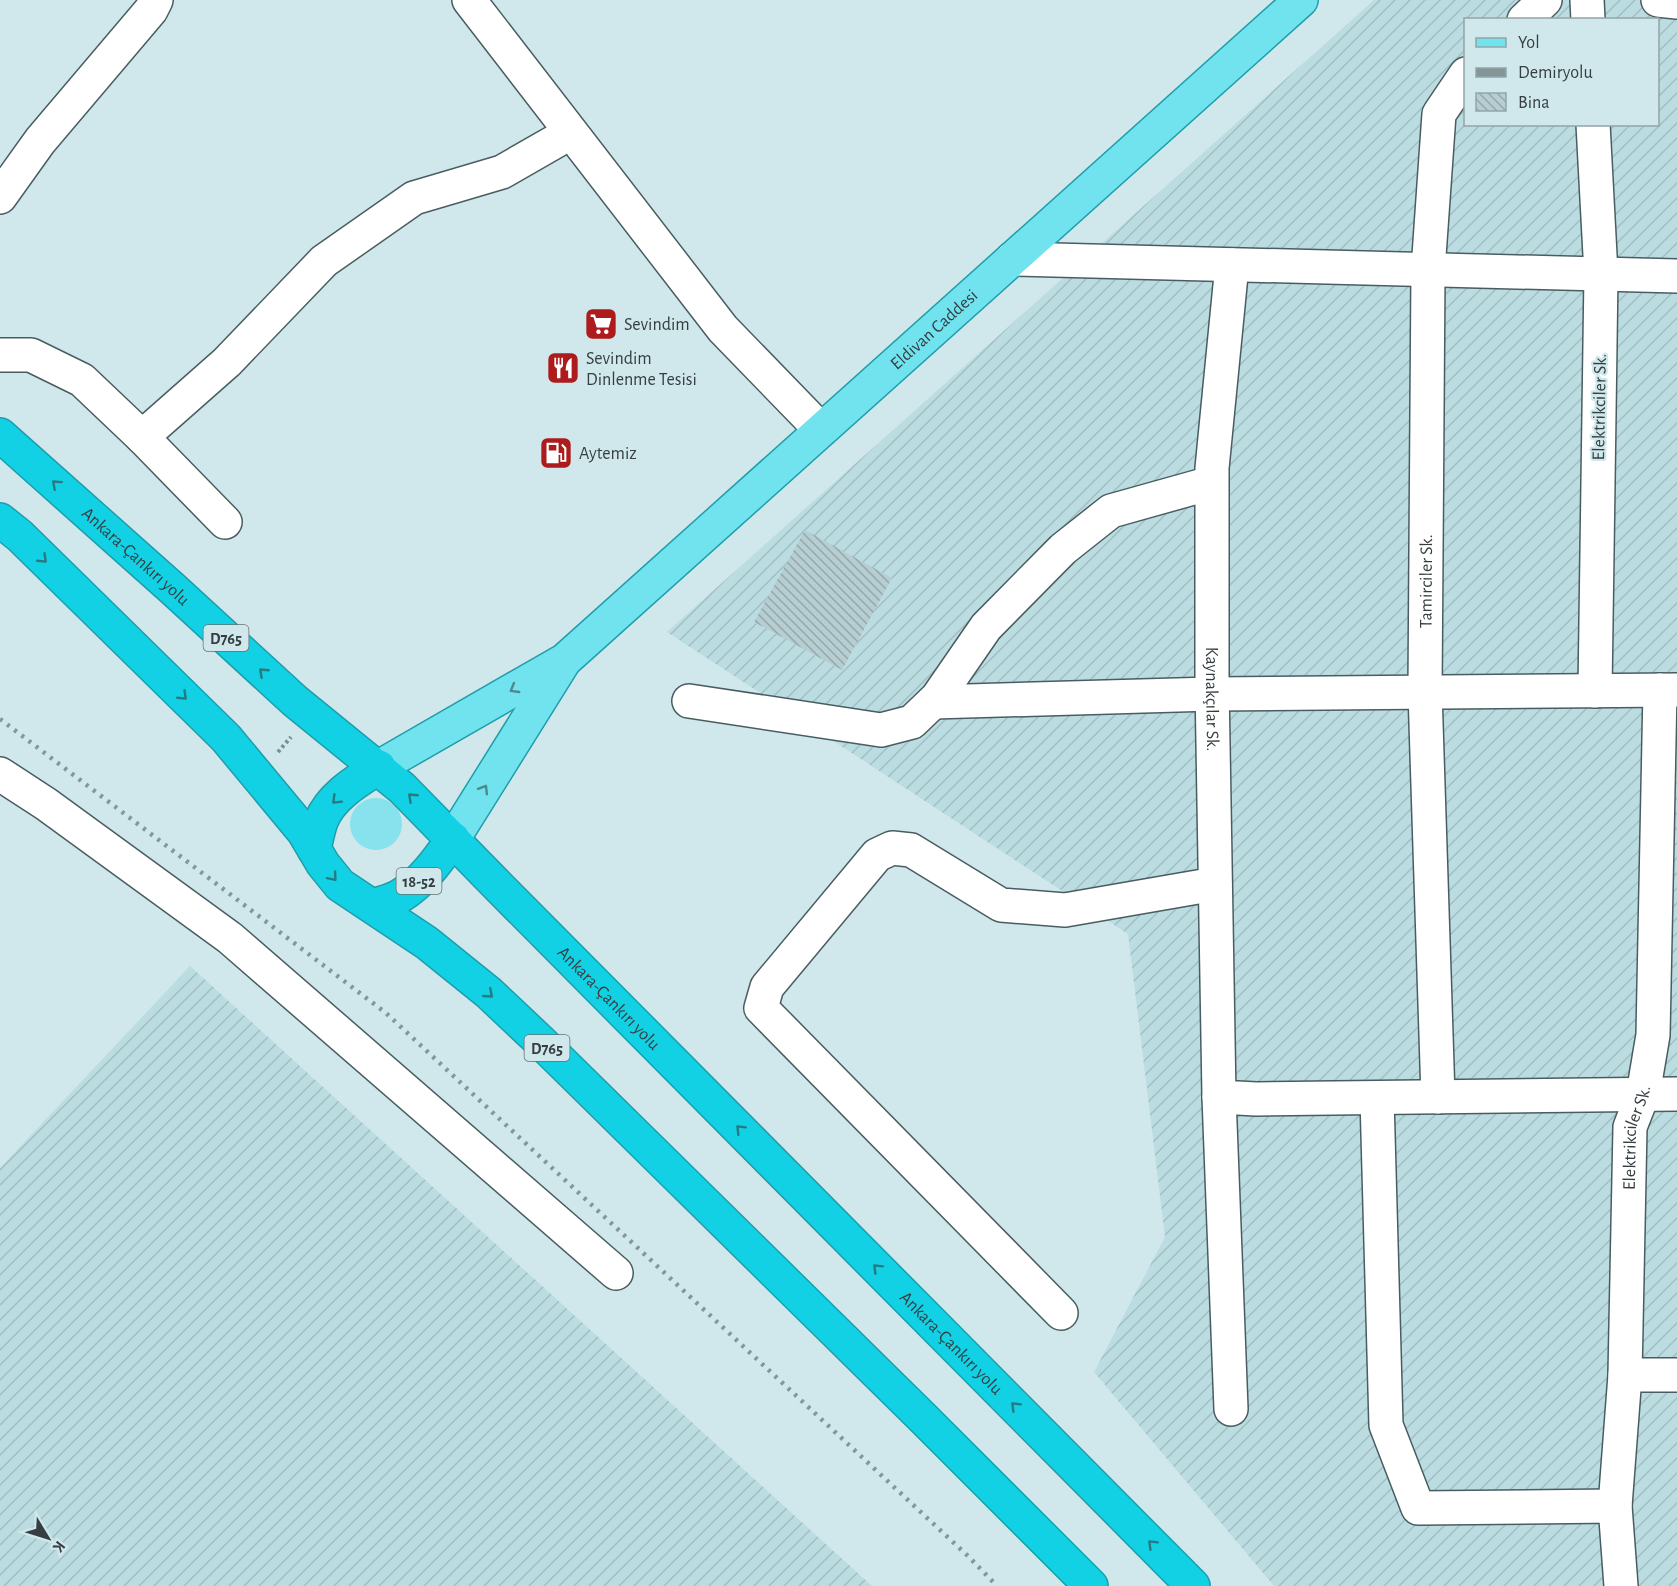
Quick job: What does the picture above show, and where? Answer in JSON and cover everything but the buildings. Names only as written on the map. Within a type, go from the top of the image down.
[{"type":"highway","name":"Ankara-Çankırı yolu","points":[[0,435],[311,714],[379,767],[424,808],[1193,1586]]},
{"type":"highway","name":"D765","points":[[0,520],[20,536],[226,738],[304,832],[323,864],[340,885],[427,943],[489,993],[904,1399],[1091,1586]]},
{"type":"highway","points":[[314,849],[322,820],[329,807],[350,787],[379,767]]},
{"type":"highway","name":"18-52","points":[[373,906],[399,897],[411,888],[434,864],[453,839]]},
{"type":"main road","name":"Eldivan Caddesi","points":[[565,660],[1301,0]]},
{"type":"main road","name":"18-52","points":[[379,767],[565,660]]},
{"type":"main road","name":"18-52","points":[[453,839],[565,660]]},
{"type":"street","points":[[0,197],[40,141],[156,0]]},
{"type":"street","points":[[469,0],[723,329],[821,430]]},
{"type":"street","points":[[1526,18],[1545,0]]},
{"type":"street","points":[[1587,0],[1588,18]]},
{"type":"street","points":[[1658,0],[1677,2]]},
{"type":"street","name":"Tamirciler Sk.","points":[[1438,1097],[1425,692],[1428,270],[1439,114],[1464,77]]},
{"type":"street","name":"Elektrikciler Sk.","points":[[1593,126],[1601,274],[1595,691]]},
{"type":"street","points":[[142,437],[227,362],[324,261],[414,198],[502,172],[570,133]]},
{"type":"street","points":[[1012,259],[1677,276]]},
{"type":"street","name":"Kaynakçılar Sk.","points":[[1231,1409],[1219,1097],[1211,483],[1232,265]]},
{"type":"street","points":[[0,355],[31,355],[82,380],[142,437],[225,522]]},
{"type":"street","points":[[689,701],[881,730],[912,722],[933,702],[986,627],[1063,549],[1111,511],[1211,483]]},
{"type":"street","points":[[933,702],[1212,694],[1668,690]]},
{"type":"street","name":"Elektrikciler Sk.","points":[[1621,1586],[1615,1506],[1625,1375],[1630,1126],[1643,1094],[1653,1035],[1668,690]]},
{"type":"street","points":[[0,774],[46,804],[230,938],[616,1273]]},
{"type":"street","points":[[1061,1313],[761,1008],[767,987],[876,855],[892,848],[911,850],[1001,905],[1065,910],[1215,884]]},
{"type":"street","points":[[1219,1097],[1256,1099],[1677,1094]]},
{"type":"street","points":[[1377,1098],[1386,1425],[1418,1508],[1615,1506]]},
{"type":"street","points":[[1625,1375],[1677,1375]]},
{"type":"path","points":[[258,775],[311,714]]},
{"type":"shaded area","points":[[1374,0],[1677,0],[1677,1586],[1274,1586],[1094,1372],[1165,1237],[1128,934],[667,632]]},
{"type":"shaded area","points":[[371,798],[381,798],[395,805],[402,824],[395,843],[381,850],[371,850],[361,846],[354,839],[350,829],[350,819],[354,809],[361,802]]},
{"type":"shaded area","points":[[190,966],[872,1586],[0,1586],[0,1168]]},
{"type":"railway","points":[[0,719],[386,1013],[969,1557],[997,1586]]},
{"type":"place","name":"Sevindim","points":[[601,324]]},
{"type":"place","name":"Sevindim Dinlenme Tesisi","points":[[563,368]]},
{"type":"place","name":"Aytemiz","points":[[556,453]]}]
